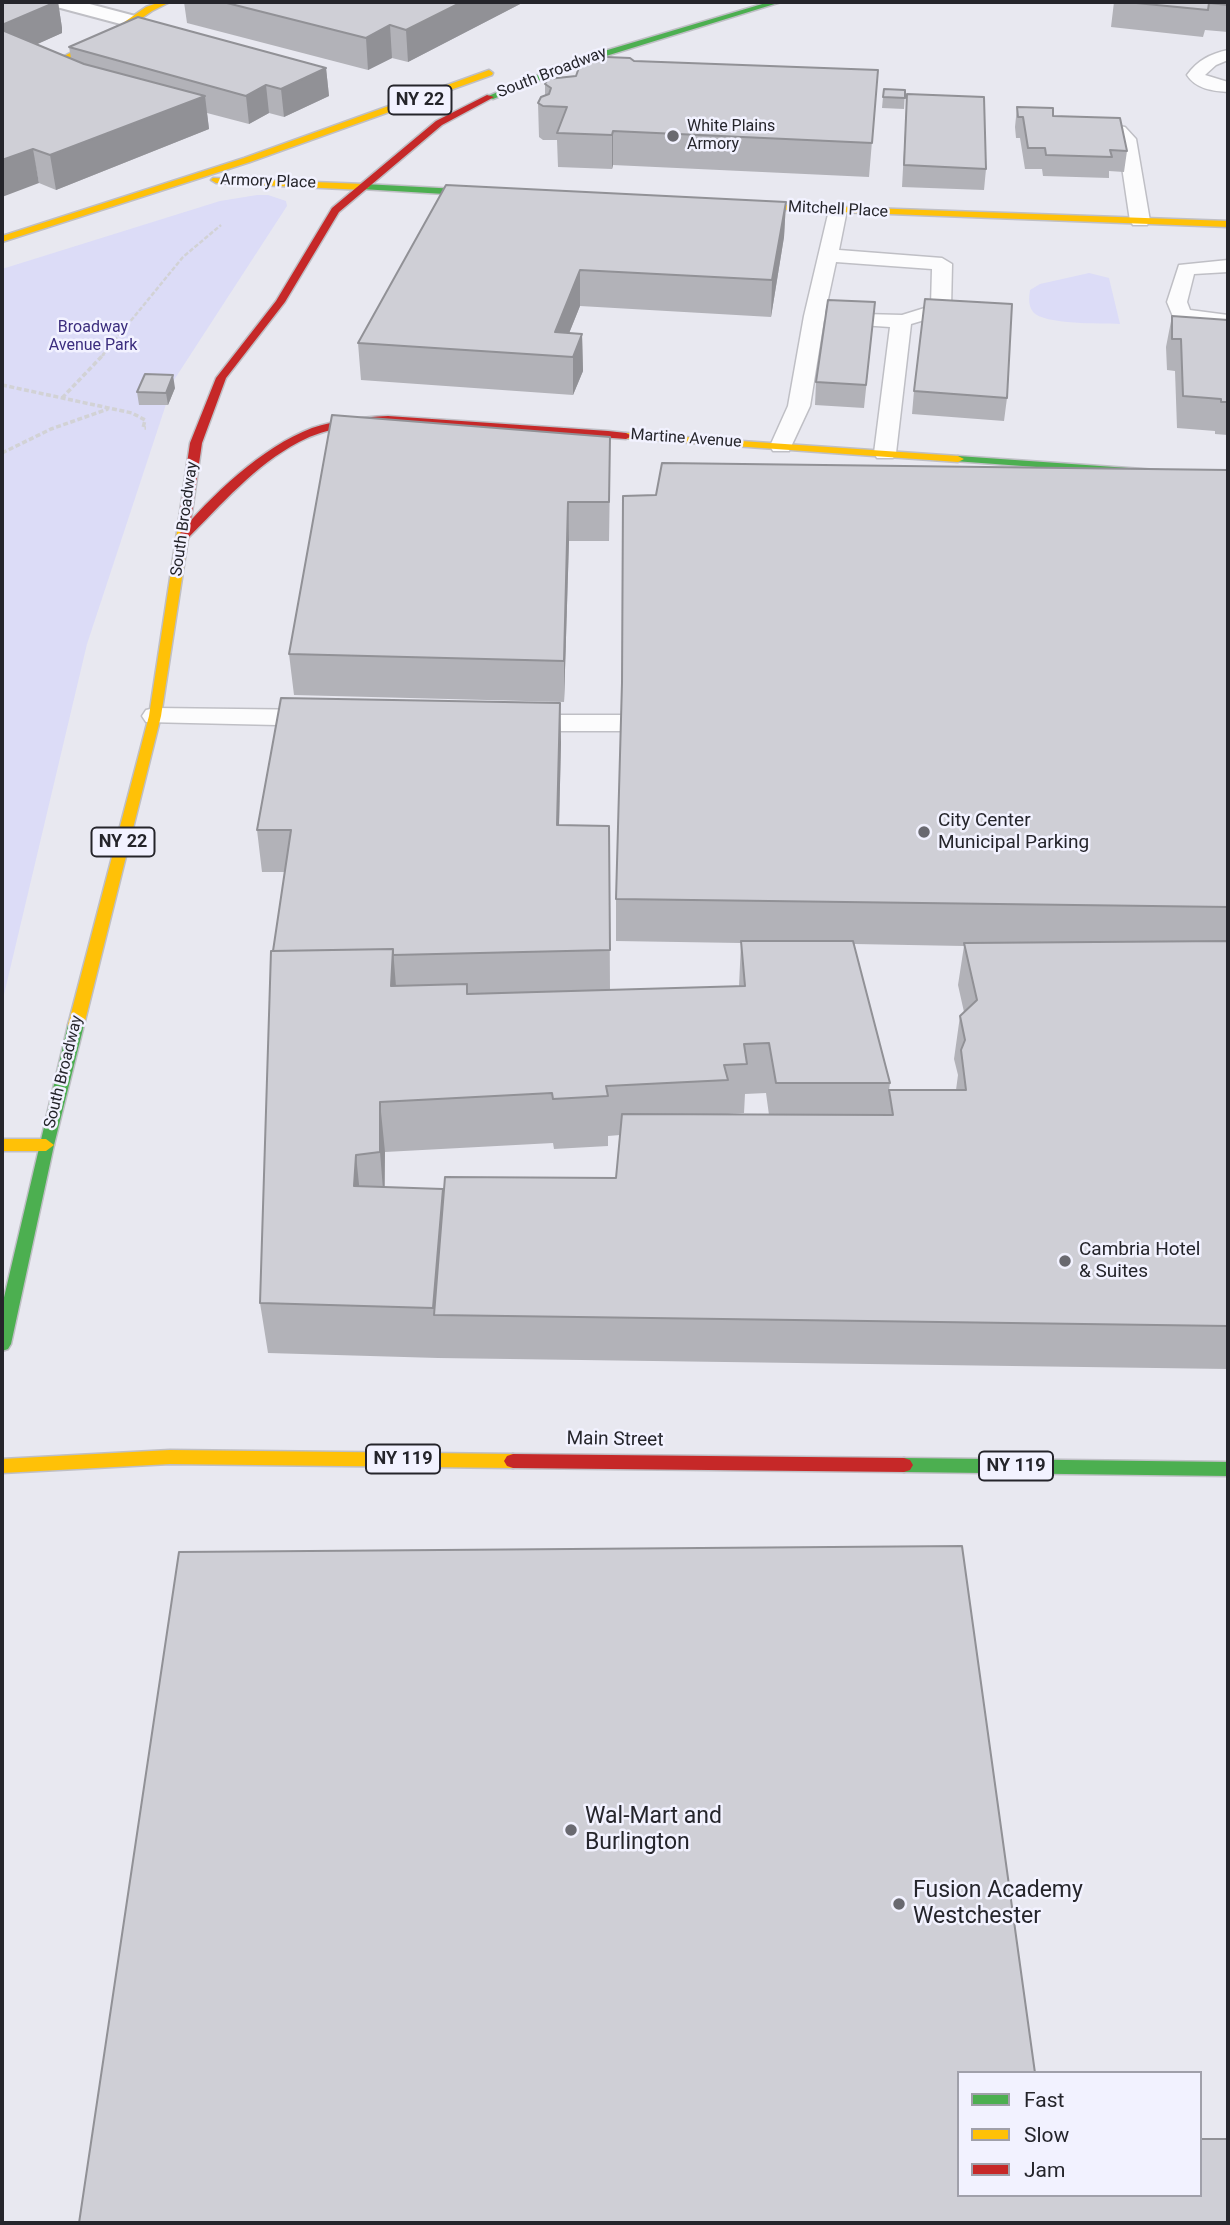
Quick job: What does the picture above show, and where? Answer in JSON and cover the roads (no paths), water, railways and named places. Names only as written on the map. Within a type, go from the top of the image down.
[{"type":"main road","points":[[36,73],[166,2]]},
{"type":"main road","name":"South Broadway","points":[[2,1344],[46,1145],[155,716],[196,443],[221,377],[279,302],[335,210],[439,123],[489,97],[617,49],[777,2]]},
{"type":"main road","name":"South Broadway","points":[[2,239],[133,200],[395,110],[501,68]]},
{"type":"main road","name":"Armory Place","points":[[133,200],[203,181],[227,179],[364,187]]},
{"type":"main road","points":[[364,187],[515,195]]},
{"type":"main road","name":"Mitchell Place","points":[[719,205],[1228,224]]},
{"type":"main road","name":"Martine Avenue","points":[[183,537],[267,455],[314,431],[344,423],[402,420],[1228,478]]},
{"type":"main road","points":[[2,1145],[46,1145]]},
{"type":"main road","name":"Main Street","points":[[2,1466],[170,1457],[1228,1469]]},
{"type":"street","points":[[61,2],[132,21]]},
{"type":"lane","points":[[1228,55],[1217,57],[1202,67],[1196,75],[1199,80],[1228,87]]},
{"type":"lane","points":[[1082,126],[1119,131],[1127,139],[1140,221]]},
{"type":"lane","points":[[781,446],[799,406],[814,316],[838,210]]},
{"type":"lane","points":[[814,316],[901,321],[941,309],[942,264],[828,255]]},
{"type":"lane","points":[[1228,266],[1186,269],[1177,302],[1181,315],[1228,321]]},
{"type":"lane","points":[[885,453],[901,321]]},
{"type":"lane","points":[[155,716],[348,718]]},
{"type":"lane","points":[[495,722],[622,723]]},
{"type":"place","name":"White Plains Armory","points":[[673,136]]},
{"type":"place","name":"City Center Municipal Parking","points":[[924,832]]},
{"type":"place","name":"Cambria Hotel & Suites","points":[[1065,1261]]},
{"type":"place","name":"Wal-Mart and Burlington","points":[[571,1830]]},
{"type":"place","name":"Fusion Academy Westchester","points":[[899,1904]]},
{"type":"park label","name":"Broadway Avenue Park","points":[[93,337]]}]
